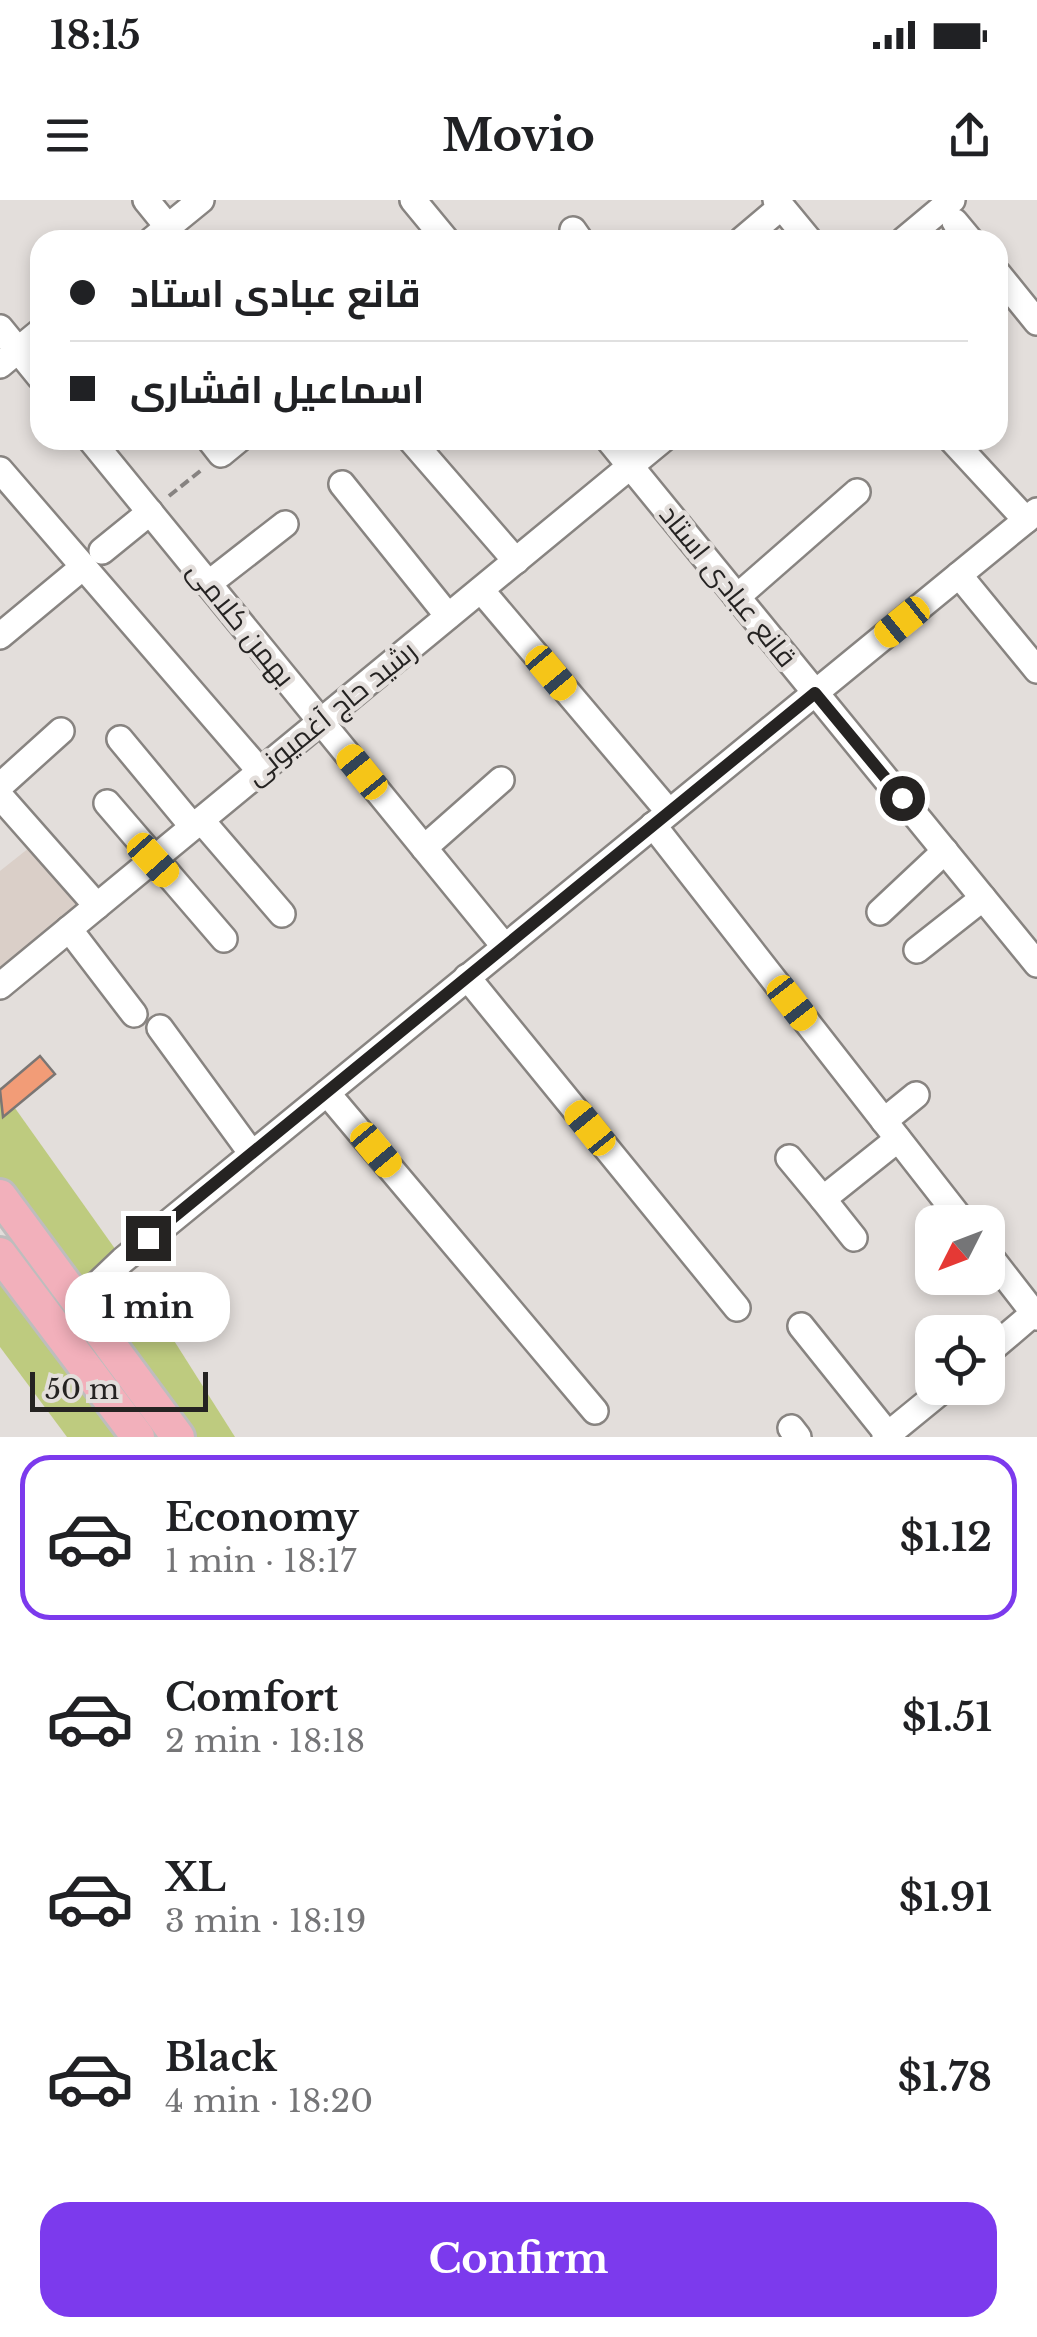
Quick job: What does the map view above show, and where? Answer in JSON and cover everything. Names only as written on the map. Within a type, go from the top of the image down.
[{"type":"main road","points":[[0,1196],[79,1302],[150,1433]]},
{"type":"main road","points":[[0,1254],[53,1324],[150,1433]]},
{"type":"main road","points":[[53,1324],[79,1302]]},
{"type":"street","points":[[146,200],[158,230]]},
{"type":"street","points":[[165,230],[201,200]]},
{"type":"street","points":[[415,201],[438,230]]},
{"type":"street","points":[[752,230],[778,204],[800,230]]},
{"type":"street","points":[[933,230],[959,221]]},
{"type":"street","points":[[1008,286],[1037,322]]},
{"type":"street","points":[[0,328],[9,358],[30,340]]},
{"type":"street","name":"بهمن کلامی","points":[[99,450],[504,947]]},
{"type":"street","points":[[421,450],[516,561]]},
{"type":"street","name":"قانع عبادی استاد","points":[[617,450],[1037,964]]},
{"type":"street","name":"رشید حاج آغمیونی","points":[[0,986],[650,450]]},
{"type":"street","points":[[79,1302],[123,1260],[1031,516],[962,450]]},
{"type":"street","points":[[0,470],[93,559],[260,771]]},
{"type":"street","points":[[342,484],[448,616]]},
{"type":"street","points":[[738,598],[857,492]]},
{"type":"street","points":[[0,636],[150,512]]},
{"type":"street","points":[[208,584],[285,524]]},
{"type":"street","points":[[959,575],[1037,670]]},
{"type":"street","points":[[481,590],[661,819],[950,1205]]},
{"type":"street","points":[[0,786],[61,732]]},
{"type":"street","points":[[120,739],[282,914]]},
{"type":"street","points":[[424,848],[501,780]]},
{"type":"street","points":[[0,796],[97,906]]},
{"type":"street","points":[[107,803],[224,939]]},
{"type":"street","points":[[880,912],[945,851]]},
{"type":"street","points":[[917,950],[983,898]]},
{"type":"street","points":[[69,929],[134,1014]]},
{"type":"street","points":[[467,977],[738,1308]]},
{"type":"street","points":[[160,1028],[252,1154]]},
{"type":"street","points":[[327,1093],[595,1411]]},
{"type":"street","points":[[823,1199],[891,1130],[916,1095]]},
{"type":"street","points":[[789,1158],[854,1238]]},
{"type":"street","points":[[1005,1276],[1036,1315],[1005,1339]]},
{"type":"street","points":[[801,1326],[888,1436],[925,1405]]},
{"type":"path","points":[[150,512],[218,450]]},
{"type":"shaded area","points":[[39,840],[97,906],[0,986],[0,871]]},
{"type":"green space","points":[[0,1087],[123,1260],[235,1437],[178,1437],[0,1196]]},
{"type":"green space","points":[[0,1253],[138,1437],[67,1437],[0,1347]]},
{"type":"building","points":[[40,1056],[55,1074],[3,1117],[0,1090]]},
{"type":"route","points":[[148,1238],[815,693],[902,798]]}]
